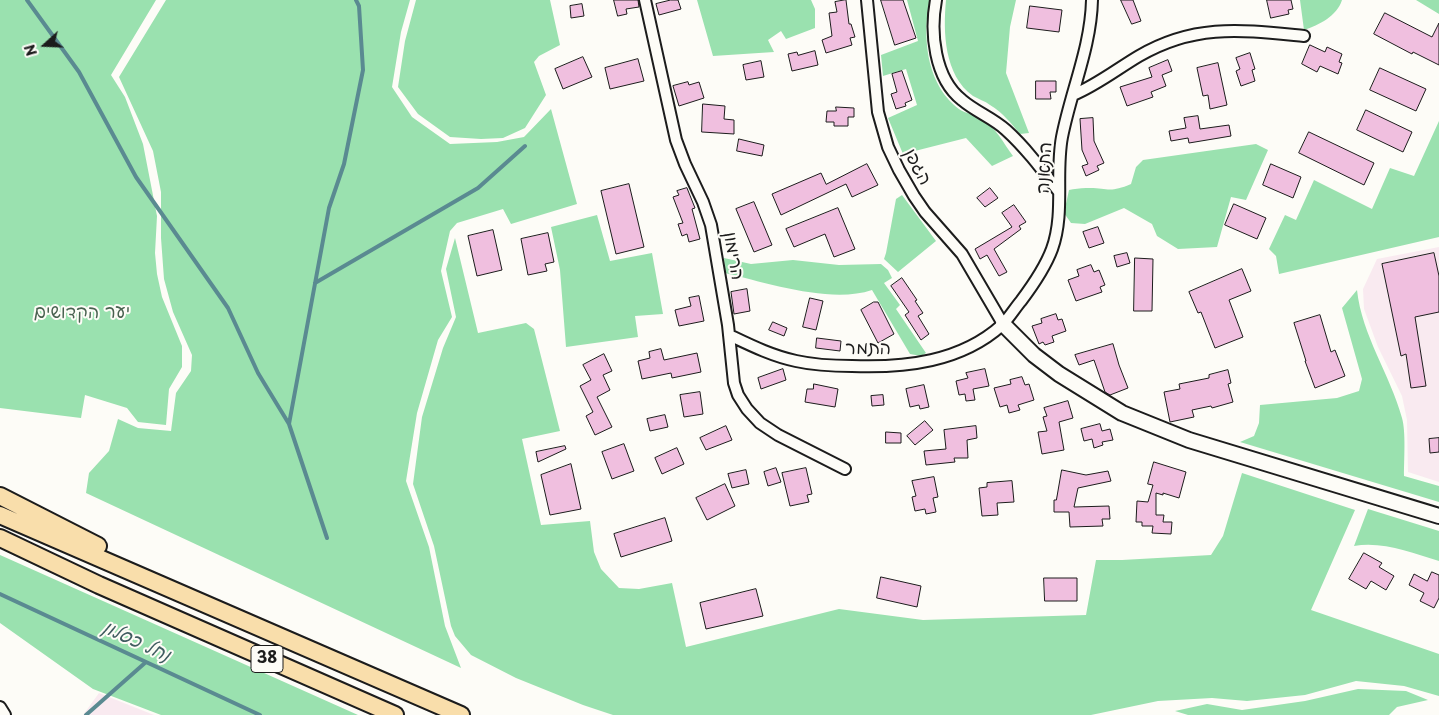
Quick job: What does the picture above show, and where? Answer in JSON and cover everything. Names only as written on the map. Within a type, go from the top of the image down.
[{"type":"highway","points":[[0,496],[238,618]]},
{"type":"highway","name":"38","points":[[0,515],[461,715]]},
{"type":"highway","name":"38","points":[[0,539],[99,585],[395,715]]},
{"type":"main road","points":[[1003,324],[1034,355],[1059,374],[1122,413],[1189,440],[1439,516]]},
{"type":"street","name":"הרימון","points":[[646,0],[676,140],[711,225],[729,336],[734,383],[738,394],[747,409],[760,423],[778,435],[845,470]]},
{"type":"street","name":"הגפן","points":[[867,0],[878,112],[888,147],[914,196],[925,212],[962,254],[1003,324]]},
{"type":"street","points":[[936,0],[934,25],[936,52],[944,80],[952,92],[963,101],[992,118],[1008,131],[1059,192]]},
{"type":"street","name":"התאנה","points":[[1003,324],[1034,284],[1052,250],[1060,213],[1059,192],[1062,136],[1086,45],[1092,0]]},
{"type":"street","points":[[1073,95],[1091,87],[1140,55],[1165,42],[1187,35],[1237,30],[1304,36]]},
{"type":"street","name":"התמר","points":[[729,336],[761,350],[796,361],[830,366],[891,367],[922,363],[946,357],[966,348],[1003,324]]},
{"type":"street","points":[[0,708],[5,715]]},
{"type":"shaded area","points":[[1439,247],[1439,482],[1408,472],[1407,420],[1402,396],[1378,347],[1364,309],[1363,289],[1377,259]]},
{"type":"shaded area","points":[[99,693],[154,715],[83,715]]},
{"type":"green space","name":"יער הקדושים","points":[[0,0],[156,0],[111,75],[125,97],[143,144],[157,216],[155,253],[157,274],[162,297],[182,346],[182,367],[169,389],[166,425],[138,422],[127,408],[85,395],[81,418],[0,408]]},
{"type":"green space","points":[[166,0],[410,0],[401,32],[392,87],[412,117],[450,144],[497,142],[524,137],[551,109],[577,204],[511,224],[503,209],[457,223],[450,231],[441,271],[452,317],[438,340],[417,413],[406,481],[429,547],[445,626],[461,668],[86,493],[89,473],[109,451],[118,419],[138,428],[171,431],[176,393],[191,371],[192,355],[173,312],[164,279],[161,238],[161,192],[153,151],[119,77]]},
{"type":"green space","points":[[416,0],[550,0],[560,45],[539,56],[534,62],[546,95],[525,128],[503,138],[450,137],[418,114],[398,87],[405,41]]},
{"type":"green space","points":[[697,0],[811,0],[815,9],[815,28],[786,39],[781,31],[768,40],[774,52],[713,56]]},
{"type":"green space","points":[[907,0],[930,0],[926,27],[928,56],[937,83],[945,95],[964,112],[986,121],[995,130],[1013,156],[992,166],[966,138],[903,154],[888,118],[917,105],[906,69],[883,76],[881,55],[918,41]]},
{"type":"green space","points":[[946,0],[1016,0],[1010,27],[1006,73],[1029,133],[1020,134],[999,111],[973,96],[956,77],[951,65],[946,39]]},
{"type":"green space","points":[[1300,0],[1342,0],[1340,6],[1332,15],[1321,23],[1304,30]]},
{"type":"green space","points":[[1416,0],[1439,0],[1439,14]]},
{"type":"green space","points":[[1439,121],[1439,237],[1279,274],[1276,256],[1269,249],[1285,215],[1296,220],[1314,180],[1372,209],[1390,168],[1414,176]]},
{"type":"green space","points":[[1256,144],[1268,150],[1246,200],[1231,197],[1217,247],[1178,249],[1157,236],[1152,224],[1124,208],[1085,224],[1071,223],[1064,213],[1069,190],[1086,188],[1117,189],[1131,184],[1136,167],[1143,160]]},
{"type":"green space","points":[[902,195],[936,241],[898,272],[884,259],[896,199]]},
{"type":"green space","points":[[597,215],[610,261],[652,253],[663,314],[635,316],[638,337],[566,347],[560,270],[551,227]]},
{"type":"green space","points":[[455,238],[478,333],[526,323],[534,329],[560,431],[522,439],[541,525],[590,521],[594,552],[601,569],[619,588],[639,589],[672,583],[686,647],[839,609],[923,620],[1086,615],[1096,560],[1211,555],[1223,536],[1242,473],[1355,510],[1311,610],[1439,654],[1439,696],[1404,686],[1356,681],[1305,695],[1247,701],[1212,698],[1158,701],[1091,715],[613,715],[516,678],[471,655],[455,636],[451,626],[434,546],[413,484],[422,417],[443,348],[456,317],[446,269]]},
{"type":"green space","points":[[724,258],[751,264],[793,260],[839,265],[881,264],[888,270],[892,278],[884,283],[900,305],[896,309],[926,353],[921,356],[910,354],[872,290],[856,294],[838,295],[779,286],[725,273]]},
{"type":"green space","points":[[1357,290],[1364,323],[1391,386],[1402,418],[1404,476],[1439,486],[1439,502],[1240,442],[1254,436],[1259,423],[1260,405],[1337,398],[1359,391],[1362,379],[1342,308]]},
{"type":"green space","points":[[1368,509],[1439,531],[1439,561],[1386,546],[1354,546]]},
{"type":"green space","points":[[0,555],[358,715],[161,715],[93,689],[0,623]]},
{"type":"green space","points":[[1358,689],[1406,691],[1428,700],[1397,707],[1389,715],[1188,715],[1175,711],[1207,704],[1242,710],[1305,701]]},
{"type":"building","points":[[614,0],[638,0],[639,7],[626,9],[627,14],[618,16]]},
{"type":"building","points":[[678,0],[681,9],[659,15],[656,4]]},
{"type":"building","points":[[846,0],[849,24],[851,24],[855,37],[850,38],[852,45],[826,53],[822,40],[832,36],[829,13],[837,12],[835,2]]},
{"type":"building","points":[[881,0],[903,0],[916,38],[895,45]]},
{"type":"building","points":[[1121,0],[1133,0],[1141,21],[1132,24]]},
{"type":"building","points":[[1267,0],[1291,0],[1293,9],[1288,10],[1289,14],[1271,18]]},
{"type":"building","points":[[582,4],[584,16],[571,18],[570,6]]},
{"type":"building","points":[[1030,6],[1062,10],[1059,32],[1027,28]]},
{"type":"building","points":[[1385,13],[1432,37],[1439,23],[1439,65],[1413,52],[1412,54],[1374,34]]},
{"type":"building","points":[[1310,45],[1325,52],[1327,47],[1342,54],[1339,62],[1342,63],[1338,74],[1320,66],[1317,72],[1302,64]]},
{"type":"building","points":[[815,51],[818,65],[792,71],[788,54],[797,52],[798,55]]},
{"type":"building","points":[[1250,53],[1255,69],[1252,70],[1255,81],[1241,86],[1236,71],[1240,69],[1236,58]]},
{"type":"building","points":[[583,57],[592,77],[563,89],[555,69]]},
{"type":"building","points":[[638,59],[644,81],[610,89],[605,68]]},
{"type":"building","points":[[1168,60],[1172,71],[1162,75],[1166,86],[1151,92],[1153,97],[1127,106],[1120,87],[1152,77],[1149,68]]},
{"type":"building","points":[[761,61],[764,77],[746,80],[743,65]]},
{"type":"building","points":[[1218,63],[1227,105],[1210,109],[1208,95],[1203,96],[1197,68]]},
{"type":"building","points":[[1380,68],[1426,89],[1416,111],[1370,90]]},
{"type":"building","points":[[902,71],[912,100],[905,103],[906,106],[896,109],[891,94],[897,92],[892,74]]},
{"type":"building","points":[[1036,81],[1056,81],[1056,92],[1050,92],[1051,99],[1036,99]]},
{"type":"building","points":[[688,82],[689,85],[699,82],[704,98],[679,106],[673,86]]},
{"type":"building","points":[[703,104],[725,106],[724,119],[734,120],[734,134],[702,132]]},
{"type":"building","points":[[836,107],[854,108],[854,117],[848,117],[848,126],[834,126],[834,122],[826,122],[827,111],[836,111]]},
{"type":"building","points":[[1366,110],[1412,132],[1403,152],[1357,130]]},
{"type":"building","points":[[1198,116],[1200,129],[1229,125],[1231,136],[1189,143],[1188,138],[1171,141],[1169,131],[1186,128],[1184,118]]},
{"type":"building","points":[[1093,118],[1094,141],[1104,163],[1097,166],[1099,170],[1086,176],[1082,166],[1088,164],[1082,150],[1080,119]]},
{"type":"building","points":[[1309,132],[1374,163],[1364,185],[1299,153]]},
{"type":"building","points":[[739,139],[764,145],[762,156],[737,151]]},
{"type":"building","points":[[867,164],[878,185],[852,197],[846,184],[781,215],[772,194],[821,173],[826,184]]},
{"type":"building","points":[[1271,164],[1301,177],[1293,198],[1263,185]]},
{"type":"building","points":[[629,184],[644,247],[616,254],[601,191]]},
{"type":"building","points":[[687,188],[695,208],[692,209],[700,239],[689,242],[687,234],[682,236],[678,224],[683,223],[673,197],[679,195],[677,191]]},
{"type":"building","points":[[990,188],[998,198],[985,207],[977,198]]},
{"type":"building","points":[[754,202],[772,245],[754,252],[736,209]]},
{"type":"building","points":[[1234,204],[1266,218],[1257,239],[1225,225]]},
{"type":"building","points":[[1014,205],[1026,222],[1019,226],[1021,229],[994,249],[1007,272],[999,276],[987,255],[980,259],[975,249],[1012,227],[1002,213]]},
{"type":"building","points":[[838,208],[855,249],[834,257],[825,234],[794,247],[786,229]]},
{"type":"building","points":[[1098,227],[1104,243],[1089,248],[1083,232]]},
{"type":"building","points":[[493,230],[502,270],[477,276],[468,236]]},
{"type":"building","points":[[548,233],[554,262],[545,264],[547,271],[528,275],[521,239]]},
{"type":"building","points":[[1127,253],[1130,263],[1117,267],[1114,256]]},
{"type":"building","points":[[1434,253],[1439,276],[1439,312],[1415,317],[1426,386],[1411,388],[1406,354],[1401,356],[1382,264]]},
{"type":"building","points":[[1135,258],[1153,259],[1152,311],[1134,311]]},
{"type":"building","points":[[1091,265],[1094,272],[1099,270],[1105,285],[1100,287],[1102,292],[1076,301],[1068,280],[1079,276],[1077,270]]},
{"type":"building","points":[[1242,269],[1251,291],[1229,300],[1243,337],[1215,348],[1201,312],[1198,313],[1189,292]]},
{"type":"building","points":[[902,278],[917,300],[915,301],[923,313],[918,316],[929,334],[921,340],[905,315],[909,312],[891,286]]},
{"type":"building","points":[[747,289],[750,311],[734,314],[731,292]]},
{"type":"building","points":[[699,296],[704,321],[679,326],[675,310],[691,306],[689,298]]},
{"type":"building","points":[[810,298],[823,301],[816,330],[803,327]]},
{"type":"building","points":[[874,302],[878,302],[894,334],[878,343],[861,310]]},
{"type":"building","points":[[1056,314],[1058,320],[1062,319],[1066,331],[1052,336],[1054,342],[1045,345],[1043,342],[1039,344],[1032,326],[1042,323],[1041,319]]},
{"type":"building","points":[[1320,315],[1331,352],[1335,350],[1345,376],[1315,388],[1294,323]]},
{"type":"building","points":[[773,322],[787,328],[784,336],[769,330]]},
{"type":"building","points":[[817,338],[841,341],[840,351],[816,348]]},
{"type":"building","points":[[1113,344],[1128,388],[1110,395],[1105,392],[1094,360],[1079,365],[1075,355]]},
{"type":"building","points":[[661,349],[664,360],[697,353],[701,372],[672,378],[671,373],[642,379],[638,361],[650,358],[649,352]]},
{"type":"building","points":[[604,354],[612,371],[603,375],[610,390],[597,397],[612,427],[595,435],[586,416],[593,412],[580,386],[591,380],[583,365]]},
{"type":"building","points":[[783,369],[786,380],[761,389],[758,378]]},
{"type":"building","points":[[985,369],[989,386],[973,389],[975,400],[966,401],[965,394],[959,395],[956,381],[968,378],[966,373]]},
{"type":"building","points":[[1228,370],[1231,383],[1228,384],[1233,402],[1212,408],[1211,406],[1192,410],[1194,417],[1170,422],[1164,392],[1180,389],[1179,384],[1209,378],[1209,375]]},
{"type":"building","points":[[1022,377],[1025,385],[1029,384],[1034,400],[1018,405],[1020,410],[1009,413],[1007,405],[1000,407],[994,388],[1011,384],[1010,380]]},
{"type":"building","points":[[814,384],[838,389],[835,407],[805,402],[807,389],[813,389]]},
{"type":"building","points":[[924,385],[929,407],[920,409],[919,405],[910,407],[906,389]]},
{"type":"building","points":[[700,392],[703,414],[684,417],[680,395]]},
{"type":"building","points":[[883,395],[884,405],[872,406],[871,396]]},
{"type":"building","points":[[1068,401],[1073,418],[1059,422],[1064,450],[1042,454],[1038,432],[1047,431],[1043,417],[1047,416],[1044,408]]},
{"type":"building","points":[[665,415],[668,427],[650,431],[647,419]]},
{"type":"building","points":[[925,421],[933,430],[915,445],[907,436]]},
{"type":"building","points":[[1100,424],[1102,431],[1110,429],[1113,440],[1102,442],[1103,445],[1094,448],[1092,439],[1084,441],[1081,429]]},
{"type":"building","points":[[726,426],[732,440],[706,450],[700,438]]},
{"type":"building","points":[[976,426],[977,438],[967,440],[968,458],[954,458],[955,462],[926,465],[924,451],[946,449],[944,430]]},
{"type":"building","points":[[886,432],[901,433],[901,443],[886,443]]},
{"type":"building","points":[[1439,438],[1439,452],[1430,453],[1429,439]]},
{"type":"building","points":[[624,444],[634,471],[612,479],[602,452]]},
{"type":"building","points":[[565,446],[566,449],[538,462],[536,452]]},
{"type":"building","points":[[677,448],[684,464],[662,474],[655,458]]},
{"type":"building","points":[[1154,462],[1186,472],[1179,498],[1156,493],[1156,515],[1164,515],[1163,522],[1172,522],[1171,534],[1152,533],[1153,526],[1142,526],[1142,522],[1136,522],[1137,501],[1148,502],[1153,485],[1148,484]]},
{"type":"building","points":[[571,464],[581,509],[550,515],[541,475]]},
{"type":"building","points":[[776,468],[781,482],[768,486],[764,472]]},
{"type":"building","points":[[806,468],[812,494],[807,495],[809,502],[790,506],[782,473]]},
{"type":"building","points":[[746,470],[749,484],[732,488],[728,474]]},
{"type":"building","points":[[1062,470],[1086,475],[1108,471],[1111,481],[1078,488],[1074,507],[1109,506],[1110,519],[1102,519],[1103,526],[1070,527],[1069,512],[1054,512],[1054,500],[1056,500]]},
{"type":"building","points":[[934,477],[938,497],[933,498],[936,512],[926,514],[925,509],[915,511],[912,497],[916,496],[912,481]]},
{"type":"building","points":[[1012,481],[1014,502],[997,503],[998,515],[982,516],[979,488],[987,487],[987,483]]},
{"type":"building","points":[[725,484],[735,506],[707,520],[696,498]]},
{"type":"building","points":[[665,518],[672,541],[621,557],[614,534]]},
{"type":"building","points":[[1364,553],[1382,563],[1379,567],[1394,576],[1386,590],[1371,581],[1366,589],[1349,579]]},
{"type":"building","points":[[1432,572],[1439,575],[1439,598],[1434,608],[1420,601],[1424,593],[1409,585],[1414,574],[1427,581]]},
{"type":"building","points":[[881,577],[921,586],[917,607],[877,598]]},
{"type":"building","points":[[1044,578],[1077,578],[1077,601],[1045,601]]},
{"type":"building","points":[[756,589],[763,616],[706,629],[700,603]]},
{"type":"waterway","points":[[27,0],[79,72],[136,177],[228,308],[258,373],[289,424],[327,538]]},
{"type":"waterway","points":[[289,424],[329,208],[344,164],[363,70],[359,6],[356,0]]},
{"type":"waterway","points":[[315,283],[478,188],[525,146]]},
{"type":"waterway","name":"נחל כסלון","points":[[0,594],[260,715]]},
{"type":"waterway","points":[[86,715],[146,662]]}]
